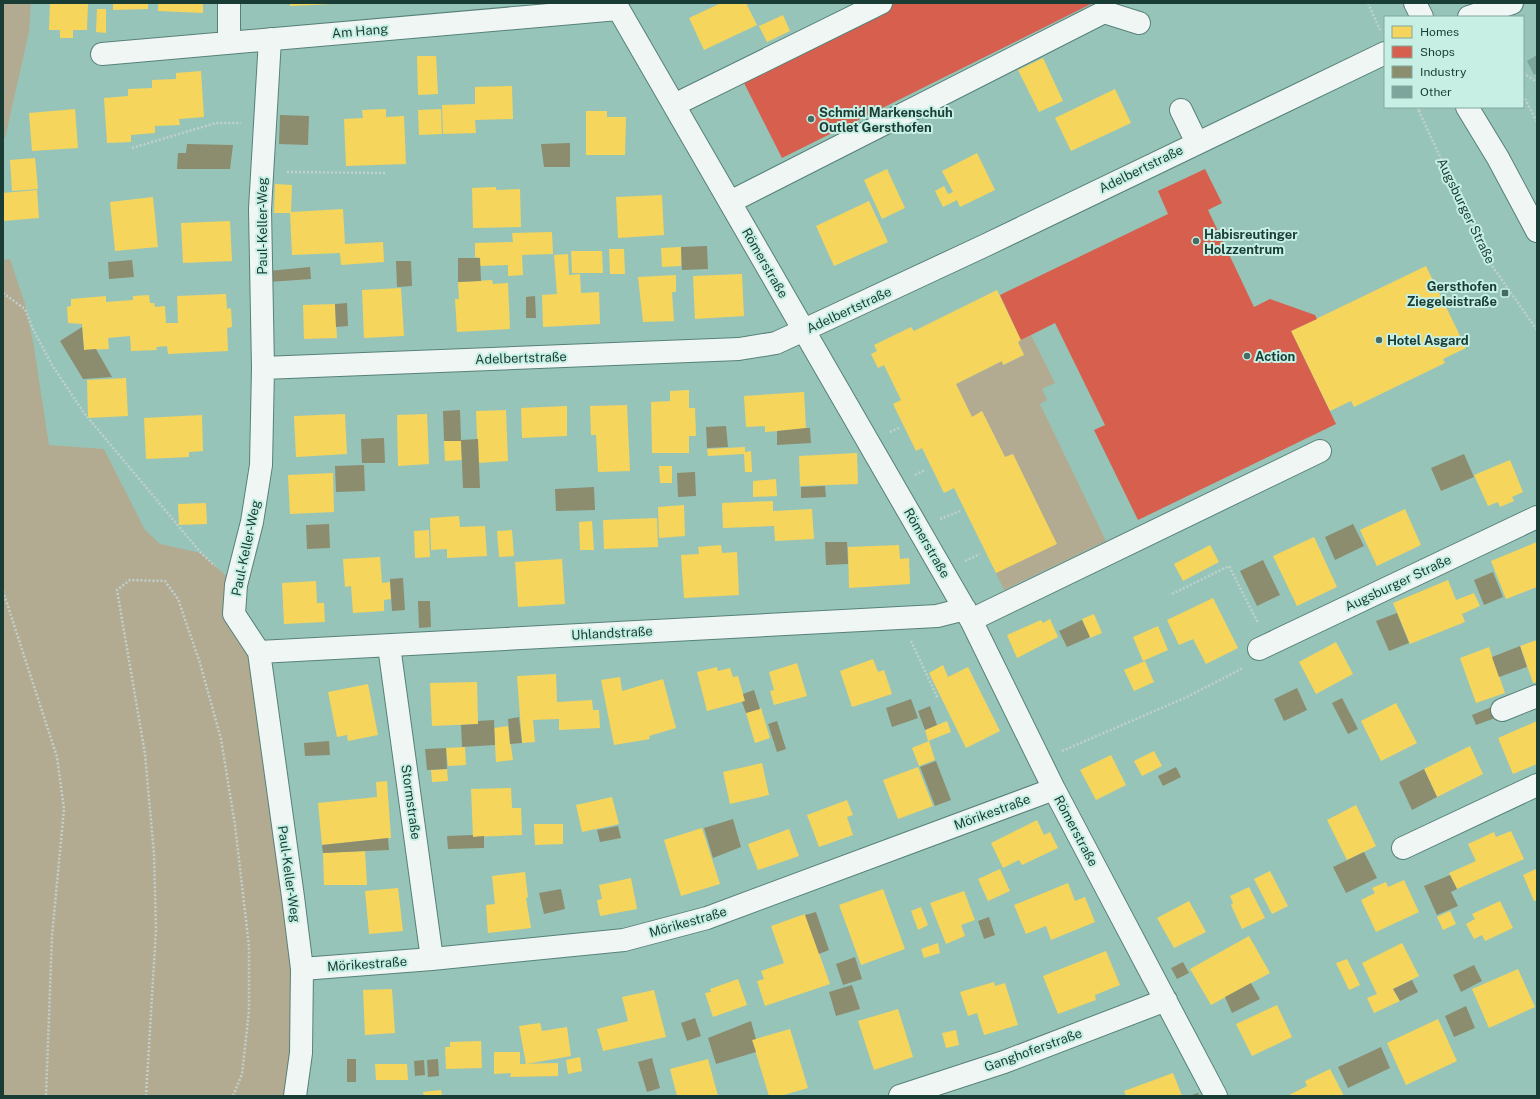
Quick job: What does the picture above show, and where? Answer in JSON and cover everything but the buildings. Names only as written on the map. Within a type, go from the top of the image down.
[{"type":"street","points":[[229,3],[229,42]]},
{"type":"street","points":[[674,105],[881,3]]},
{"type":"street","points":[[1415,3],[1422,16]]},
{"type":"street","points":[[1472,16],[1512,3]]},
{"type":"street","name":"Am Hang","points":[[102,54],[616,6]]},
{"type":"street","name":"Römerstraße","points":[[616,6],[968,615],[1054,789],[1216,1096]]},
{"type":"street","points":[[730,202],[1104,12],[1139,23]]},
{"type":"street","name":"Paul-Keller-Weg","points":[[270,39],[260,209],[263,368],[261,465],[259,490],[236,585],[234,614],[259,652],[302,969],[301,1053],[295,1096]]},
{"type":"street","name":"Adelbertstraße","points":[[263,368],[739,349],[776,343],[805,331],[1197,142],[1384,45]]},
{"type":"street","points":[[1468,108],[1498,158],[1537,231]]},
{"type":"street","points":[[1181,110],[1197,142]]},
{"type":"street","name":"Uhlandstraße","points":[[259,652],[968,615],[1320,451]]},
{"type":"street","name":"Augsburger Straße","points":[[1264,647],[1537,518]]},
{"type":"street","name":"Stormstraße","points":[[389,646],[432,959]]},
{"type":"street","points":[[1502,710],[1537,696]]},
{"type":"street","points":[[1403,848],[1537,785]]},
{"type":"street","name":"Mörikestraße","points":[[302,969],[432,959],[624,940],[707,918],[1054,789]]},
{"type":"street","name":"Ganghoferstraße","points":[[900,1096],[1004,1062],[1166,1000]]},
{"type":"path","points":[[1368,3],[1384,45]]},
{"type":"path","points":[[1524,75],[1534,80],[1537,78]]},
{"type":"path","points":[[1524,97],[1537,122]]},
{"type":"path","name":"Augsburger Straße","points":[[1417,109],[1488,260],[1537,330]]},
{"type":"path","points":[[132,148],[216,123],[265,124]]},
{"type":"path","points":[[262,172],[385,173]]},
{"type":"path","points":[[3,293],[26,309],[33,329],[52,365],[84,413],[105,440],[201,553],[236,585]]},
{"type":"path","points":[[1040,761],[1186,697],[1255,661],[1264,647],[1228,566],[1172,594]]},
{"type":"path","points":[[146,1096],[156,930],[154,862],[145,754],[117,590],[130,580],[165,581],[178,599],[200,663],[221,739],[235,826],[249,946],[250,1011],[242,1074],[233,1096]]},
{"type":"path","points":[[3,591],[56,757],[64,809],[52,936],[46,1096]]},
{"type":"path","points":[[900,618],[938,699]]},
{"type":"shaded area","points":[[3,3],[31,3],[29,32],[5,138],[3,139]]},
{"type":"shaded area","points":[[10,259],[25,304],[33,341],[49,445],[104,449],[145,530],[160,544],[201,553],[236,585],[259,652],[302,969],[289,1096],[3,1096],[3,260]]},
{"type":"shaded area","points":[[1031,335],[1055,383],[1042,389],[1047,400],[1040,404],[1106,541],[1004,590],[996,573],[1056,544],[1013,454],[1005,457],[982,411],[972,417],[956,384],[1002,361],[1004,365],[1024,355],[1018,342]]},
{"type":"place","name":"Schmid Markenschuh Outlet Gersthofen","points":[[811,119]]},
{"type":"place","name":"Habisreutinger Holzzentrum","points":[[1196,241]]},
{"type":"place","name":"Gersthofen Ziegeleistraße","points":[[1505,293]]},
{"type":"place","name":"Hotel Asgard","points":[[1379,340]]},
{"type":"place","name":"Action","points":[[1247,356]]}]
